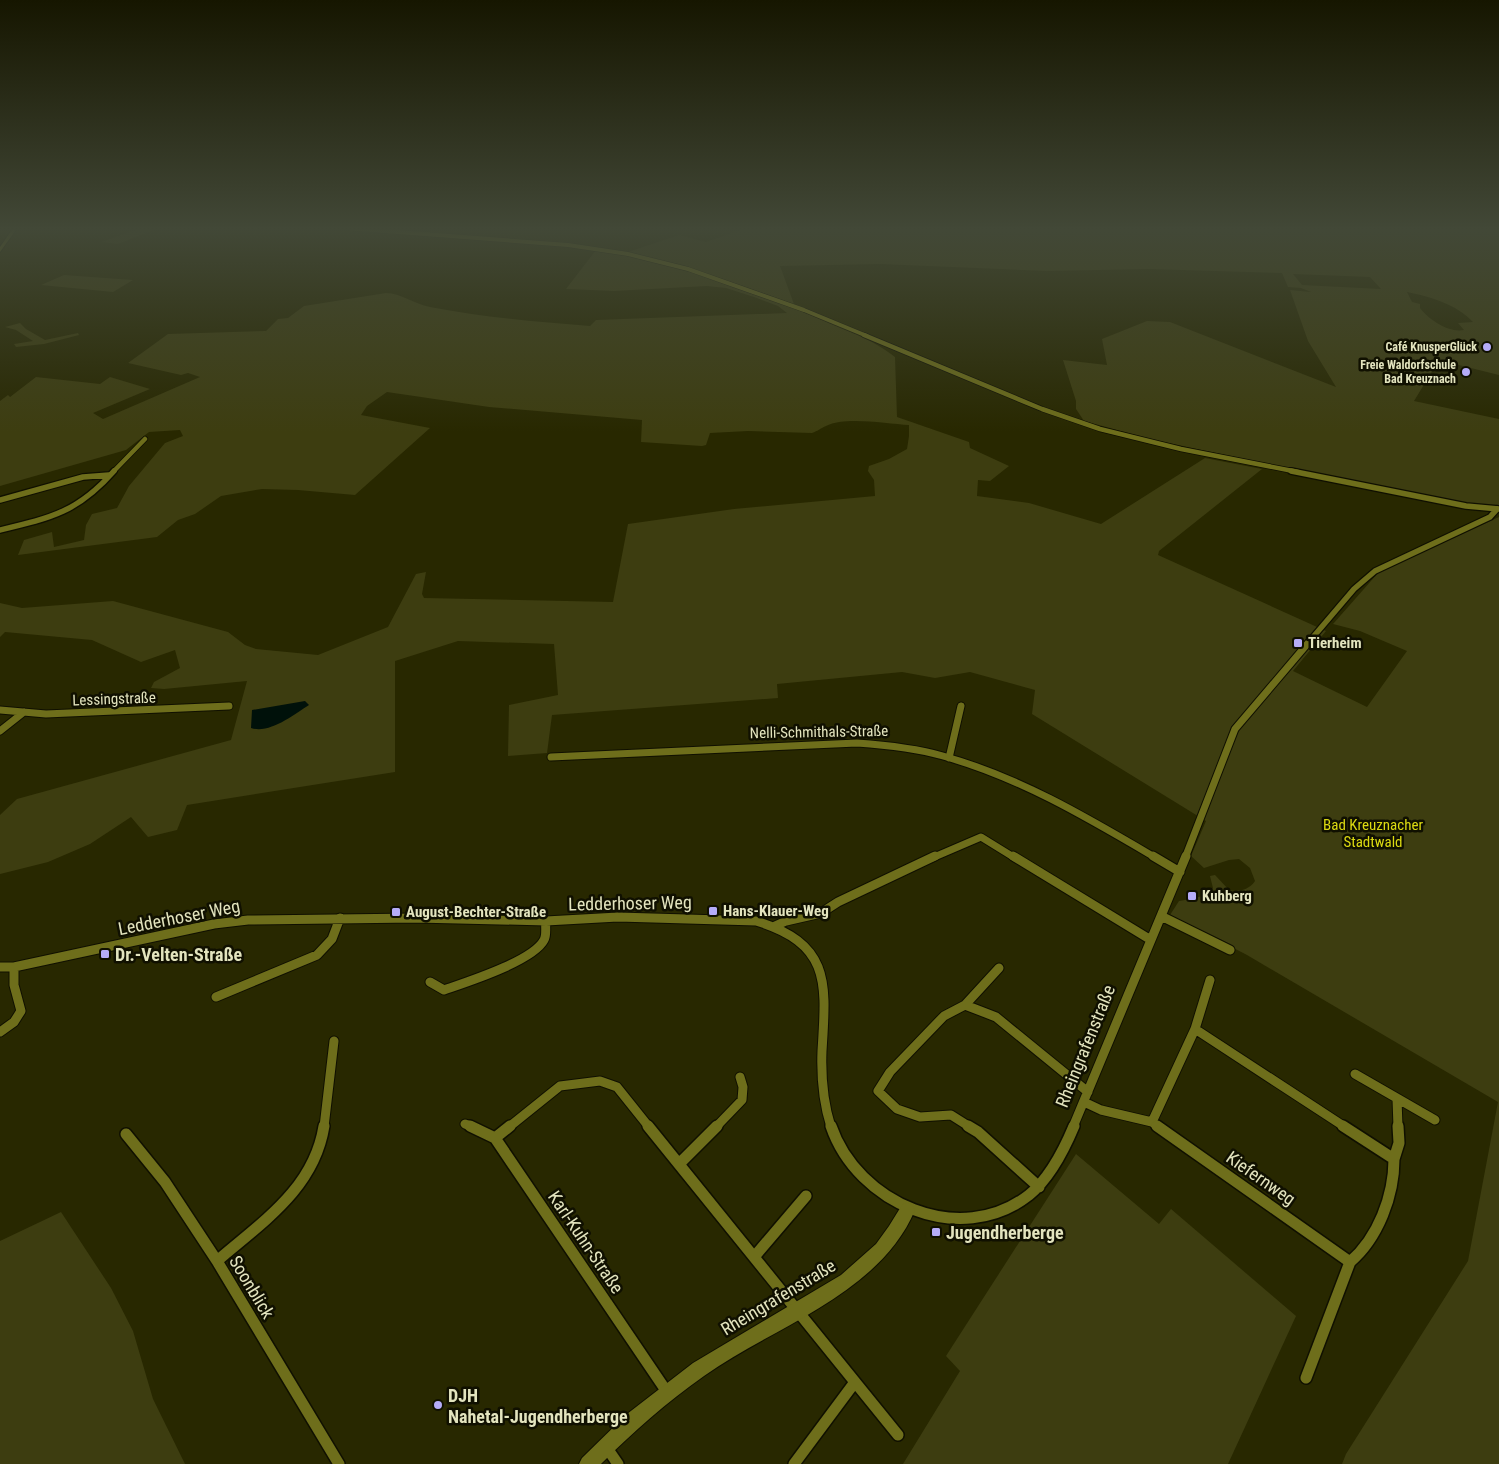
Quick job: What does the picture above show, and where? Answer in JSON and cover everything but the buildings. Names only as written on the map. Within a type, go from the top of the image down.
[{"type":"street","points":[[761,295],[804,310],[1042,409],[1100,429],[1190,451],[1456,504],[1498,509]]},
{"type":"street","points":[[0,530],[57,514],[73,507],[90,496],[145,439]]},
{"type":"street","points":[[0,500],[83,477],[109,475]]},
{"type":"street","name":"Rheingrafenstraße","points":[[588,1464],[606,1445],[667,1392],[726,1352],[847,1280],[868,1264],[897,1231],[908,1210],[937,1217],[962,1219],[986,1216],[1021,1201],[1038,1186],[1064,1149],[1180,872],[1235,730],[1348,596],[1375,571],[1490,517],[1498,509]]},
{"type":"street","name":"Lessingstraße","points":[[0,710],[46,714],[229,706]]},
{"type":"street","points":[[949,758],[961,706]]},
{"type":"street","points":[[0,731],[24,712]]},
{"type":"street","name":"Nelli-Schmithals-Straße","points":[[551,756],[869,743],[902,746],[949,758],[994,773],[1050,798],[1180,872]]},
{"type":"street","points":[[775,926],[786,921],[822,913],[838,902],[916,864],[981,837],[1150,940]]},
{"type":"street","points":[[1161,916],[1230,950]]},
{"type":"street","name":"Ledderhoser Weg","points":[[0,967],[14,967],[214,924],[248,920],[496,918],[546,921],[618,917],[756,921],[775,926],[798,938],[811,953],[820,970],[826,988],[822,1061],[826,1110],[838,1145],[861,1176],[882,1195],[908,1210]]},
{"type":"street","points":[[216,997],[317,955],[333,939],[340,918]]},
{"type":"street","points":[[430,982],[444,990],[488,974],[536,950],[544,940],[546,921]]},
{"type":"street","points":[[0,1032],[14,1022],[22,1011],[14,985],[14,967]]},
{"type":"street","points":[[999,968],[964,1005],[944,1016],[890,1072],[878,1091],[897,1109],[920,1117],[951,1115],[978,1132],[1038,1186]]},
{"type":"street","points":[[1152,1122],[1195,1029],[1210,980]]},
{"type":"street","name":"Kiefernweg","points":[[964,1005],[996,1017],[1101,1110],[1152,1122],[1350,1262]]},
{"type":"street","points":[[1195,1029],[1394,1159]]},
{"type":"street","points":[[216,1262],[295,1190],[310,1170],[316,1158],[322,1130],[334,1041]]},
{"type":"street","points":[[1354,1074],[1435,1120]]},
{"type":"street","points":[[680,1164],[742,1100],[743,1087],[740,1077]]},
{"type":"street","points":[[495,1138],[560,1086],[600,1081],[617,1087],[898,1435]]},
{"type":"street","points":[[1306,1378],[1350,1262],[1364,1250],[1385,1208],[1394,1176],[1394,1159],[1399,1143],[1398,1099]]},
{"type":"street","name":"Karl-Kuhn-Straße","points":[[465,1124],[482,1130],[495,1138],[667,1392]]},
{"type":"street","name":"Soonblick","points":[[126,1134],[165,1182],[339,1464]]},
{"type":"street","points":[[754,1257],[790,1218],[806,1196]]},
{"type":"street","points":[[794,1464],[855,1382]]},
{"type":"street","points":[[606,1445],[618,1464]]},
{"type":"green space","name":"Bad Kreuznacher Stadtwald","points":[[371,295],[398,295],[424,306],[450,311],[510,319],[590,326],[596,320],[787,313],[778,306],[749,295],[760,295],[852,333],[870,341],[895,357],[897,417],[969,442],[970,448],[1009,466],[990,481],[978,480],[977,496],[1029,503],[1101,524],[1205,458],[1262,469],[1159,551],[1158,555],[1326,631],[1293,671],[1367,707],[1407,651],[1360,631],[1333,624],[1378,573],[1499,517],[1499,1464],[1342,1464],[1346,1454],[1468,1261],[1498,1102],[1247,955],[1170,915],[1179,901],[1201,896],[1213,888],[1210,876],[1215,875],[1229,890],[1236,891],[1247,888],[1255,881],[1250,868],[1239,859],[1229,860],[1204,868],[1191,856],[1206,821],[1032,714],[1035,690],[970,672],[935,678],[902,672],[777,684],[778,698],[552,715],[547,753],[508,756],[509,705],[558,695],[554,644],[458,641],[395,661],[395,772],[187,805],[177,830],[148,837],[131,817],[90,844],[48,862],[0,874],[0,815],[17,799],[231,740],[247,681],[164,689],[151,688],[154,682],[180,668],[175,650],[141,662],[92,640],[5,632],[0,637],[0,603],[22,608],[113,601],[228,632],[245,645],[256,649],[318,655],[388,627],[416,574],[426,572],[422,594],[424,598],[613,602],[628,524],[734,509],[875,496],[874,480],[868,471],[869,466],[889,459],[907,449],[909,425],[844,421],[834,423],[812,433],[748,431],[710,433],[706,445],[702,446],[641,442],[642,420],[489,407],[387,392],[367,406],[361,415],[430,428],[355,495],[262,489],[221,496],[195,514],[178,520],[157,537],[18,555],[24,540],[52,532],[54,547],[84,540],[86,525],[92,514],[117,508],[129,486],[165,443],[183,436],[180,430],[149,432],[126,450],[0,486],[0,401],[8,395],[10,397],[36,377],[100,384],[110,377],[150,389],[93,413],[103,419],[200,377],[188,373],[181,375],[128,363],[168,334],[266,331],[278,319],[288,318],[304,306]]},
{"type":"green space","points":[[769,295],[791,295],[794,304]]},
{"type":"green space","points":[[1292,295],[1409,295],[1412,302],[1420,304],[1420,308],[1440,325],[1452,330],[1464,330],[1458,323],[1473,322],[1459,310],[1434,299],[1420,295],[1499,295],[1499,375],[1439,360],[1414,401],[1499,419],[1499,507],[1407,492],[1278,466],[1154,440],[1084,421],[1076,409],[1076,401],[1063,360],[1107,365],[1102,339],[1147,321],[1170,322],[1336,387],[1308,341]]},
{"type":"green space","points":[[20,323],[26,329],[45,340],[78,333],[79,335],[44,344],[16,347],[14,344],[33,341],[16,330],[5,327]]},
{"type":"green space","points":[[1076,1154],[1159,1224],[1171,1209],[1296,1316],[1228,1464],[903,1464],[960,1371],[946,1356]]},
{"type":"green space","points":[[61,1212],[111,1288],[133,1331],[153,1399],[185,1464],[0,1464],[0,1241]]},
{"type":"shaded area","points":[[305,701],[309,705],[273,726],[258,729],[251,728],[252,710]]},
{"type":"place","name":"Café KnusperGlück","points":[[1487,347]]},
{"type":"place","name":"Freie Waldorfschule Bad Kreuznach","points":[[1466,372]]},
{"type":"place","name":"Tierheim","points":[[1298,643]]},
{"type":"place","name":"Kuhberg","points":[[1192,896]]},
{"type":"place","name":"Hans-Klauer-Weg","points":[[713,911]]},
{"type":"place","name":"August-Bechter-Straße","points":[[396,912]]},
{"type":"place","name":"Dr.-Velten-Straße","points":[[105,954]]},
{"type":"place","name":"Jugendherberge","points":[[936,1232]]},
{"type":"place","name":"DJH Nahetal-Jugendherberge","points":[[438,1405]]}]
